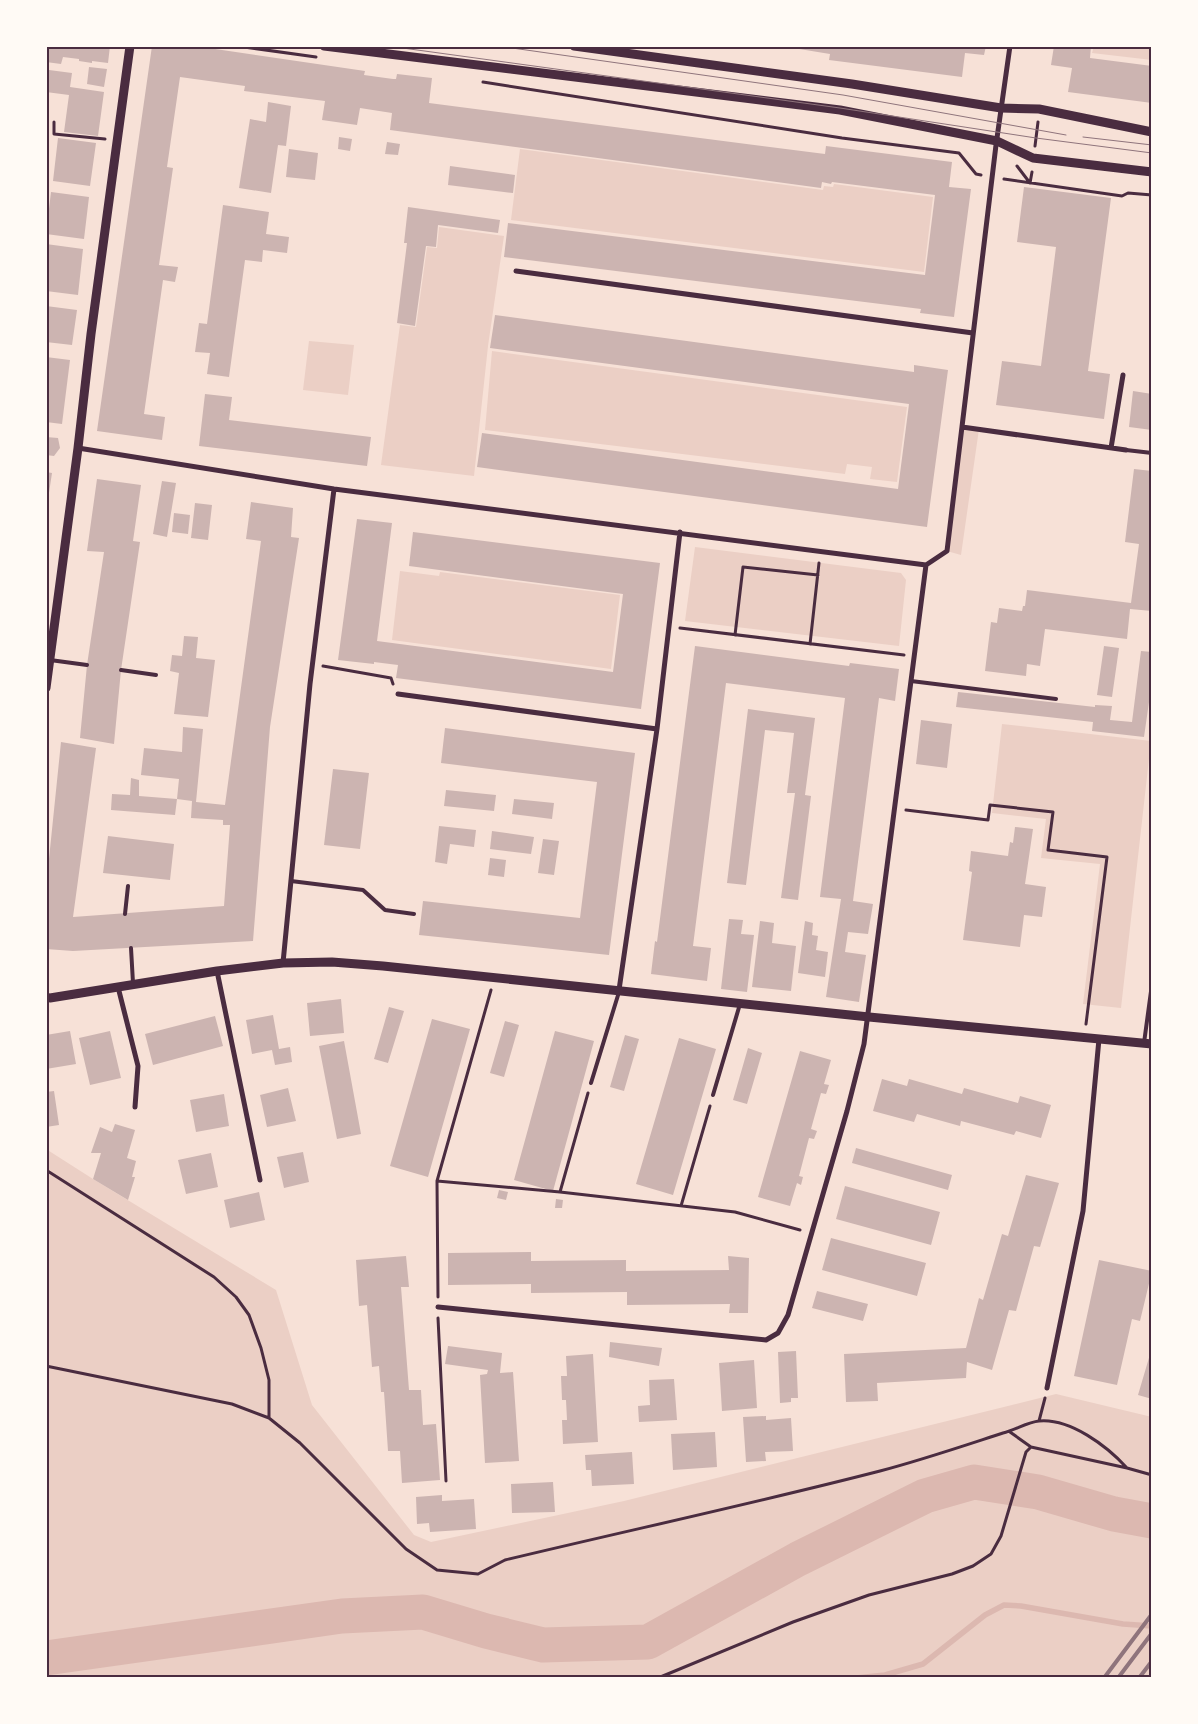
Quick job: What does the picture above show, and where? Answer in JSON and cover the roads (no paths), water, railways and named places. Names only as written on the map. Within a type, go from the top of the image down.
[{"type":"street","points":[[46,688],[130,46]]},
{"type":"street","points":[[324,46],[840,110],[997,141],[1033,158],[1152,172]]},
{"type":"street","points":[[574,46],[852,84],[1001,108],[1047,110],[1152,132]]},
{"type":"street","points":[[78,448],[334,489],[821,550],[926,565],[947,551],[992,176],[1010,46]]},
{"type":"street","points":[[516,271],[973,333]]},
{"type":"street","points":[[1111,448],[1123,375]]},
{"type":"street","points":[[962,427],[1126,450]]},
{"type":"street","points":[[283,963],[312,665],[334,489]]},
{"type":"street","points":[[619,990],[657,729],[680,532]]},
{"type":"street","points":[[438,1307],[766,1340],[778,1332],[788,1315],[847,1111],[864,1044],[926,565]]},
{"type":"street","points":[[398,694],[657,729]]},
{"type":"street","points":[[46,997],[50,998],[217,971],[283,963],[341,963],[1148,1043]]},
{"type":"street","points":[[217,971],[260,1180]]},
{"type":"street","points":[[118,987],[138,1066],[134,1107]]},
{"type":"street","points":[[1047,1388],[1083,1211],[1099,1038]]},
{"type":"lane","points":[[1126,450],[1152,453]]},
{"type":"lane","points":[[50,660],[87,665]]},
{"type":"lane","points":[[121,670],[156,675]]},
{"type":"lane","points":[[911,681],[1056,699]]},
{"type":"lane","points":[[291,881],[363,890],[385,910],[414,914]]},
{"type":"lane","points":[[125,914],[128,886]]},
{"type":"lane","points":[[131,948],[133,985]]},
{"type":"lane","points":[[1148,1043],[1152,984]]},
{"type":"lane","points":[[591,1083],[619,990]]},
{"type":"lane","points":[[713,1096],[740,1003]]},
{"type":"waterway","points":[[46,1658],[342,1616],[423,1612],[486,1631],[543,1645],[648,1642],[798,1559],[925,1496],[974,1482],[1038,1492],[1114,1514],[1152,1521]]},
{"type":"waterway","points":[[856,1678],[885,1675],[923,1664],[985,1615],[1004,1605],[1021,1606],[1123,1624],[1152,1626]]},
{"type":"tram line","points":[[388,46],[1152,153]]},
{"type":"tram line","points":[[498,46],[843,95],[1066,135]]},
{"type":"tram line","points":[[1083,137],[1152,145]]},
{"type":"railway","points":[[1104,1678],[1152,1614]]},
{"type":"railway","points":[[1118,1678],[1152,1633]]},
{"type":"railway","points":[[1139,1678],[1152,1661]]}]
